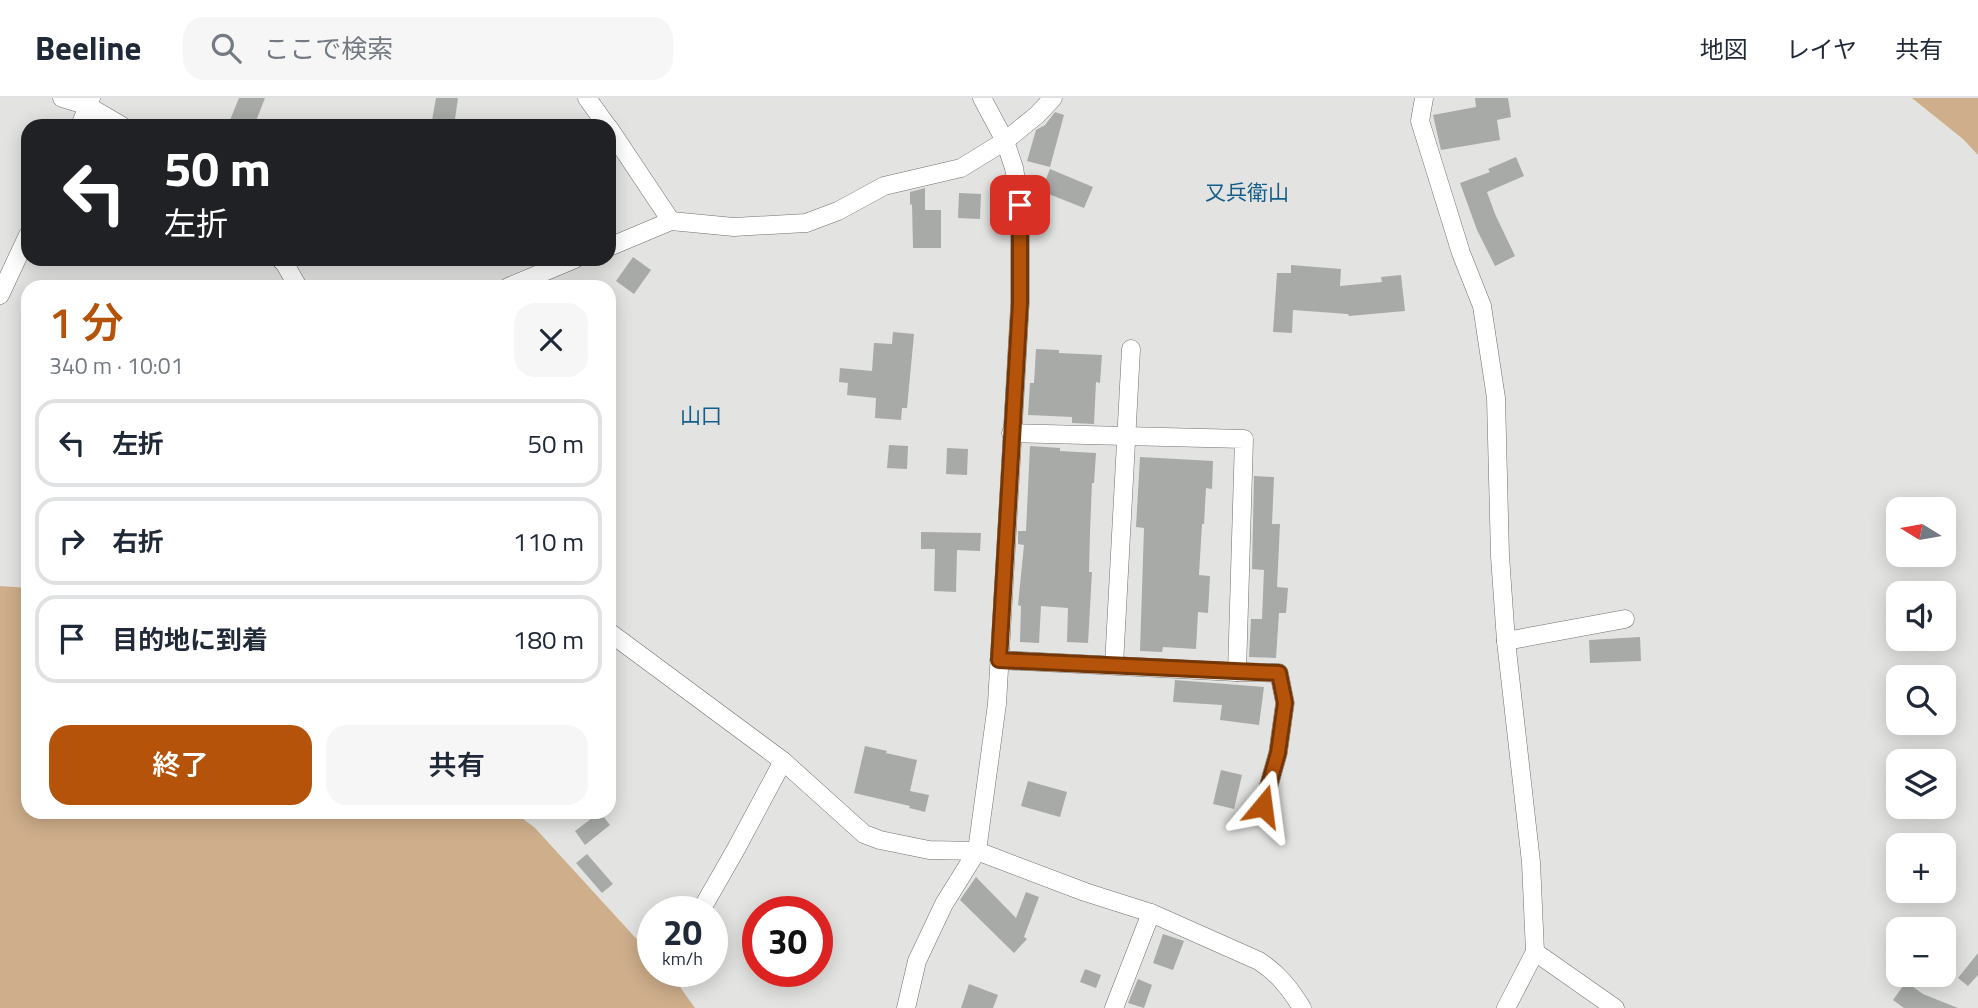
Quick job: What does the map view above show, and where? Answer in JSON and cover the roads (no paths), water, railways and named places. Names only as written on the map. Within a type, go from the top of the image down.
[{"type":"street","points":[[62,98],[90,102],[113,119]]},
{"type":"street","points":[[587,98],[602,119]]},
{"type":"street","points":[[906,1008],[917,961],[944,904],[977,851],[997,704],[1020,303],[1020,205],[1014,168],[1005,141],[982,98]]},
{"type":"street","points":[[616,244],[671,221],[734,227],[806,223],[838,211],[884,186],[961,167],[1005,141],[1053,98]]},
{"type":"street","points":[[1424,98],[1420,121],[1461,253],[1482,306],[1496,398],[1500,556],[1506,641],[1531,862],[1535,952],[1506,1008]]},
{"type":"street","points":[[82,119],[90,102]]},
{"type":"street","points":[[616,139],[671,221]]},
{"type":"street","points":[[0,295],[21,250]]},
{"type":"street","points":[[525,280],[558,266]]},
{"type":"street","points":[[1114,665],[1131,349]]},
{"type":"street","points":[[1011,433],[1244,439],[1237,672]]},
{"type":"street","points":[[1506,641],[1625,619]]},
{"type":"street","points":[[616,637],[783,761],[864,834],[929,850],[977,851],[1085,892],[1151,913],[1259,961],[1275,972],[1302,1008]]},
{"type":"street","points":[[999,660],[1279,673],[1285,703],[1278,753],[1263,806]]},
{"type":"street","points":[[709,896],[783,761]]},
{"type":"street","points":[[1114,1008],[1151,913]]},
{"type":"street","points":[[1535,952],[1615,1008]]},
{"type":"district","name":"又兵衛山","points":[[1247,193]]},
{"type":"district","name":"山口","points":[[701,416]]}]
